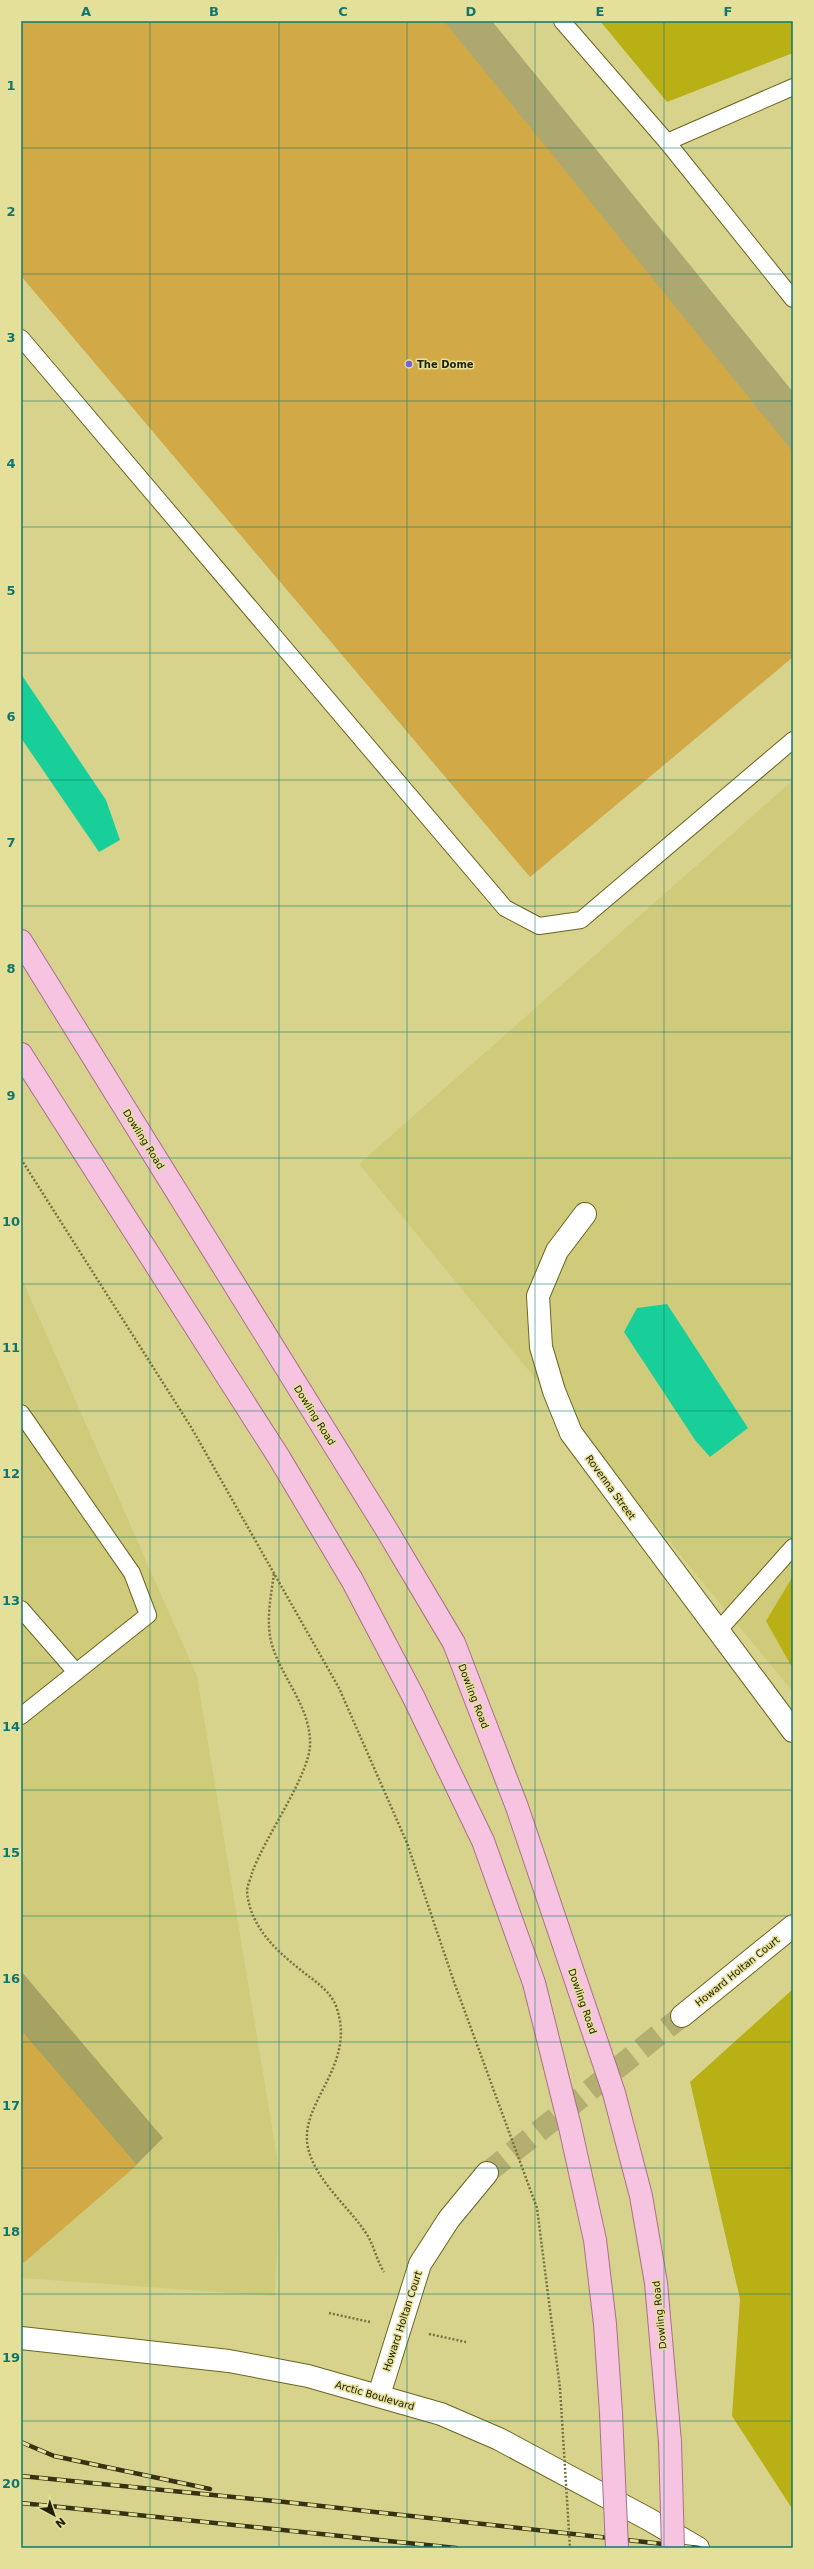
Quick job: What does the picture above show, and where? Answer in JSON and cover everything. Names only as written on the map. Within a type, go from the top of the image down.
[{"type":"main road","name":"Dowling Road","points":[[21,941],[385,1527],[454,1643],[517,1808],[614,2093],[641,2196],[656,2283],[670,2442],[674,2548]]},
{"type":"main road","points":[[21,1054],[280,1459],[352,1580],[413,1696],[483,1841],[534,1983],[570,2127],[595,2240],[605,2324],[616,2548]]},
{"type":"street","name":"Rovenna Street","points":[[585,1214],[557,1251],[538,1296],[542,1347],[554,1391],[571,1433],[793,1731]]},
{"type":"street","name":"Howard Holtan Court","points":[[682,2016],[793,1926]]},
{"type":"street","name":"Howard Holtan Court","points":[[379,2395],[420,2264],[449,2219],[487,2173]]},
{"type":"street","name":"Arctic Boulevard","points":[[21,2338],[228,2361],[308,2376],[379,2395],[441,2414],[499,2439],[650,2520],[698,2548]]},
{"type":"lane","points":[[562,21],[667,142],[793,299]]},
{"type":"lane","points":[[667,142],[793,87]]},
{"type":"lane","points":[[21,338],[505,908],[538,926],[582,920],[793,740]]},
{"type":"lane","points":[[21,1413],[132,1573],[148,1615],[21,1716]]},
{"type":"lane","points":[[718,1631],[793,1547]]},
{"type":"lane","points":[[21,1609],[76,1672]]},
{"type":"path","points":[[21,1159],[191,1427],[339,1688],[407,1844],[454,1982],[537,2208],[560,2388],[570,2548]]},
{"type":"path","points":[[274,1574],[269,1607],[271,1641],[305,1718],[310,1744],[303,1767],[257,1857],[247,1890],[255,1925],[282,1956],[318,1984],[334,2000],[342,2023],[339,2054],[309,2122],[308,2148],[320,2173],[367,2234],[376,2258],[406,2305]]},
{"type":"shaded area","points":[[600,21],[793,21],[793,53],[667,102]]},
{"type":"shaded area","points":[[21,674],[106,800],[120,840],[99,852],[21,738]]},
{"type":"shaded area","points":[[793,780],[793,1692],[359,1164]]},
{"type":"shaded area","points":[[21,1277],[197,1676],[280,2175],[275,2296],[21,2278]]},
{"type":"shaded area","points":[[667,1304],[748,1428],[710,1457],[695,1440],[624,1332],[637,1308]]},
{"type":"shaded area","points":[[793,1576],[793,1669],[766,1621]]},
{"type":"shaded area","points":[[793,1989],[793,2510],[732,2416],[740,2299],[690,2082]]},
{"type":"building","name":"The Dome","points":[[21,21],[444,21],[793,452],[793,657],[530,877],[21,276]]},
{"type":"building","points":[[21,2030],[137,2165],[21,2265]]},
{"type":"tunnel","points":[[487,2173],[682,2016]]},
{"type":"railway","points":[[21,2442],[54,2456],[210,2489]]},
{"type":"railway","points":[[21,2476],[285,2502],[699,2548]]},
{"type":"railway","points":[[21,2503],[456,2548]]},
{"type":"place","name":"The Dome","points":[[409,364]]}]
